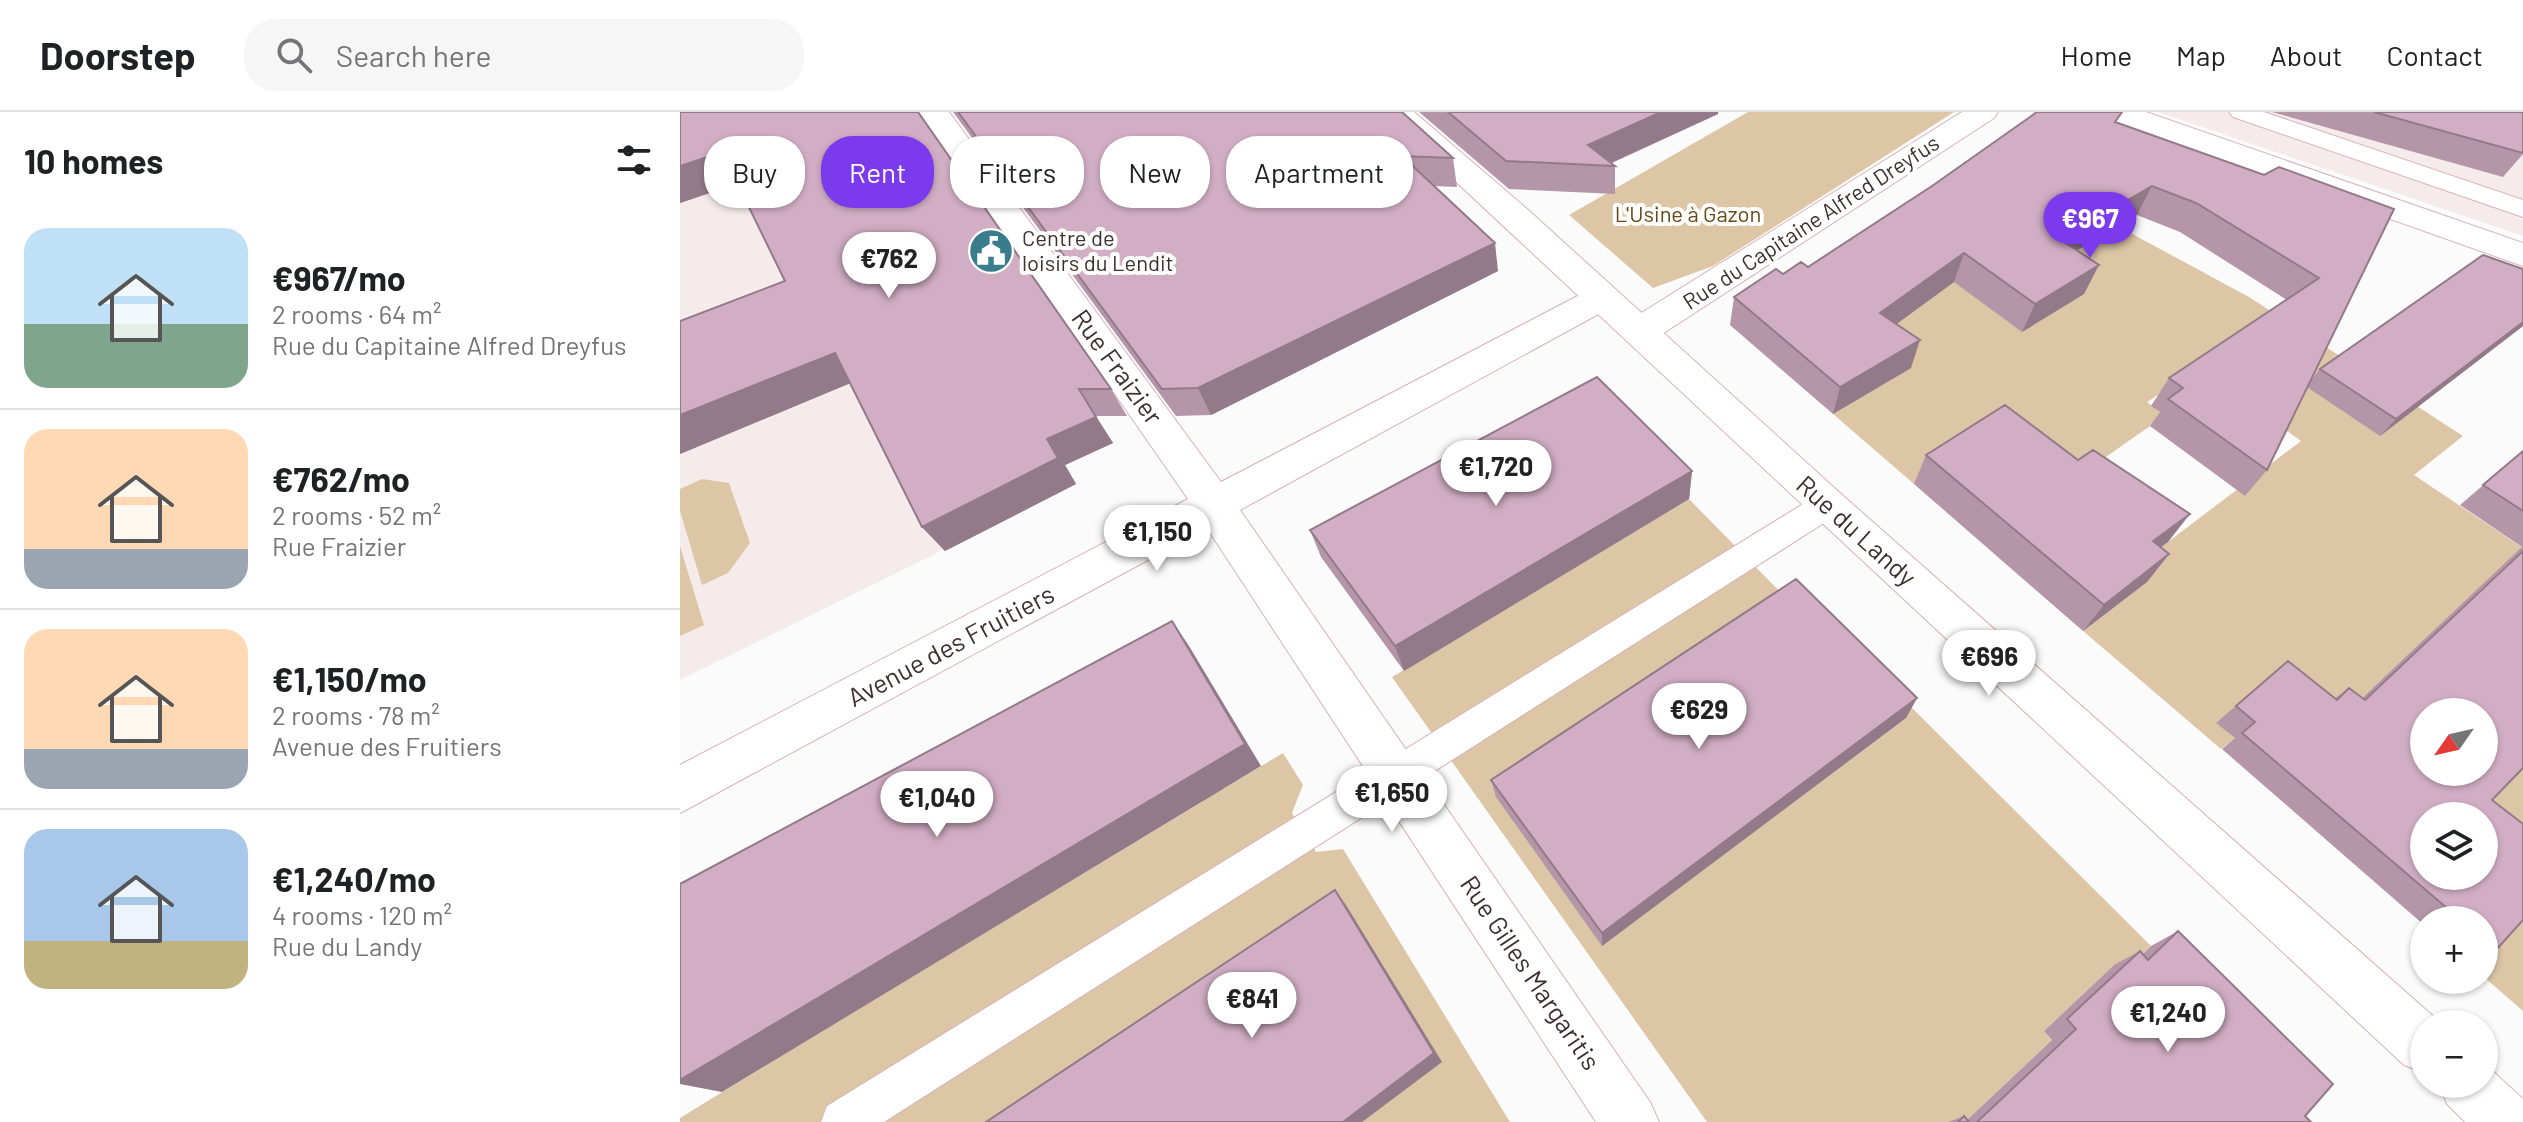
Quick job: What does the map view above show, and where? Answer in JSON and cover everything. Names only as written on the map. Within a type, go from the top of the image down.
[{"type":"street","name":"Rue Fraizier","points":[[934,112],[1214,505]]},
{"type":"street","name":"Rue du Landy","points":[[1396,112],[2410,1032]]},
{"type":"street","name":"Rue du Capitaine Alfred Dreyfus","points":[[1640,331],[1983,112]]},
{"type":"street","points":[[2117,112],[2523,255]]},
{"type":"street","name":"Avenue des Fruitiers","points":[[680,790],[1603,297]]},
{"type":"street","name":"Rue Gilles Margaritis","points":[[1214,505],[1630,1122]]},
{"type":"street","points":[[2481,1098],[2505,1122]]},
{"type":"lane","points":[[2241,112],[2523,209]]},
{"type":"lane","points":[[843,1122],[1827,505]]},
{"type":"shaded area","points":[[680,112],[737,136],[704,136],[704,208],[805,208],[805,165],[821,172],[821,208],[907,208],[985,241],[1113,443],[1065,465],[1076,484],[680,680]]},
{"type":"shaded area","points":[[2158,112],[2523,112],[2523,236]]},
{"type":"green space","name":"L'Usine à Gazon","points":[[1748,112],[1954,112],[1713,266],[1653,288],[1569,215]]},
{"type":"green space","points":[[2078,199],[2136,236],[2249,297],[2463,436],[2414,475],[2523,548],[2352,707],[2217,722],[2235,738],[2221,749],[2083,631],[2147,582],[2160,548],[2301,441],[2215,379],[2167,389],[2147,402],[2173,422],[2153,424],[2060,489],[1991,435],[1914,484],[1833,414],[1910,368],[1872,342],[2008,241]]},
{"type":"green space","points":[[702,479],[729,483],[750,543],[728,573],[702,585],[680,511],[680,489]]},
{"type":"green space","points":[[1689,499],[1790,602],[1791,804],[1905,719],[1905,701],[2151,946],[2122,974],[2113,966],[2044,1031],[2052,1040],[1965,1122],[1707,1122],[1392,677]]},
{"type":"green space","points":[[680,546],[704,625],[680,636]]},
{"type":"green space","points":[[1283,753],[1303,785],[1292,813],[1316,852],[1343,849],[1510,1122],[680,1122],[680,1118],[776,1059],[771,1043],[803,1042],[1202,802],[1195,789],[1223,789]]},
{"type":"green space","points":[[2523,753],[2523,886],[2498,841],[2498,802],[2460,802],[2433,786],[2470,786],[2486,791],[2491,786],[2498,786],[2498,779]]},
{"type":"green space","points":[[2523,895],[2523,1011],[2498,989],[2498,923]]},
{"type":"building","points":[[680,112],[918,112],[950,158],[950,208],[985,208],[1111,389],[1079,389],[1096,417],[1047,439],[1058,458],[922,527],[835,353],[680,415],[680,321],[785,281],[749,208],[805,208],[805,136],[704,136],[704,158],[680,166]]},
{"type":"building","points":[[958,112],[1402,112],[1453,158],[1413,156],[1413,136],[1226,136],[1226,208],[1413,208],[1413,166],[1495,243],[1198,388],[1162,389],[1029,208],[1084,208],[1084,136],[976,136]]},
{"type":"building","points":[[1448,112],[1661,112],[1588,145],[1615,166],[1506,161]]},
{"type":"building","points":[[2037,112],[2122,112],[2115,122],[2264,175],[2279,167],[2394,209],[2267,470],[2168,399],[2183,388],[2169,378],[2319,278],[2196,203],[2152,186],[2060,239],[2099,265],[2035,304],[1964,253],[1880,313],[1920,340],[1840,387],[1734,297],[1776,269],[1783,274],[1801,262],[1808,267],[1932,186]]},
{"type":"building","points":[[2374,112],[2523,112],[2523,153]]},
{"type":"building","points":[[2483,255],[2523,269],[2523,322],[2396,419],[2320,369]]},
{"type":"building","points":[[1597,377],[1692,471],[1395,646],[1310,530]]},
{"type":"building","points":[[2005,405],[2078,460],[2093,450],[2190,514],[2153,541],[2169,554],[2104,605],[1926,455]]},
{"type":"building","points":[[2523,451],[2523,511],[2483,485]]},
{"type":"building","points":[[2523,551],[2523,768],[2492,800],[2495,802],[2410,802],[2410,876],[2242,733],[2255,722],[2236,706],[2288,661],[2337,700],[2349,688],[2365,700]]},
{"type":"building","points":[[1796,579],[1917,698],[1602,933],[1491,780]]},
{"type":"building","points":[[1172,621],[1245,744],[680,1080],[680,884]]},
{"type":"building","points":[[2498,805],[2523,824],[2523,920],[2498,948],[2498,906],[2445,906],[2426,890],[2498,890]]},
{"type":"building","points":[[1335,890],[1434,1053],[1343,1122],[986,1122]]},
{"type":"building","points":[[2178,931],[2333,1084],[2305,1116],[2311,1122],[1977,1122],[2076,1029],[2067,1019],[2140,951],[2148,960]]},
{"type":"place","name":"Centre de loisirs du Lendit","points":[[991,251]]}]
